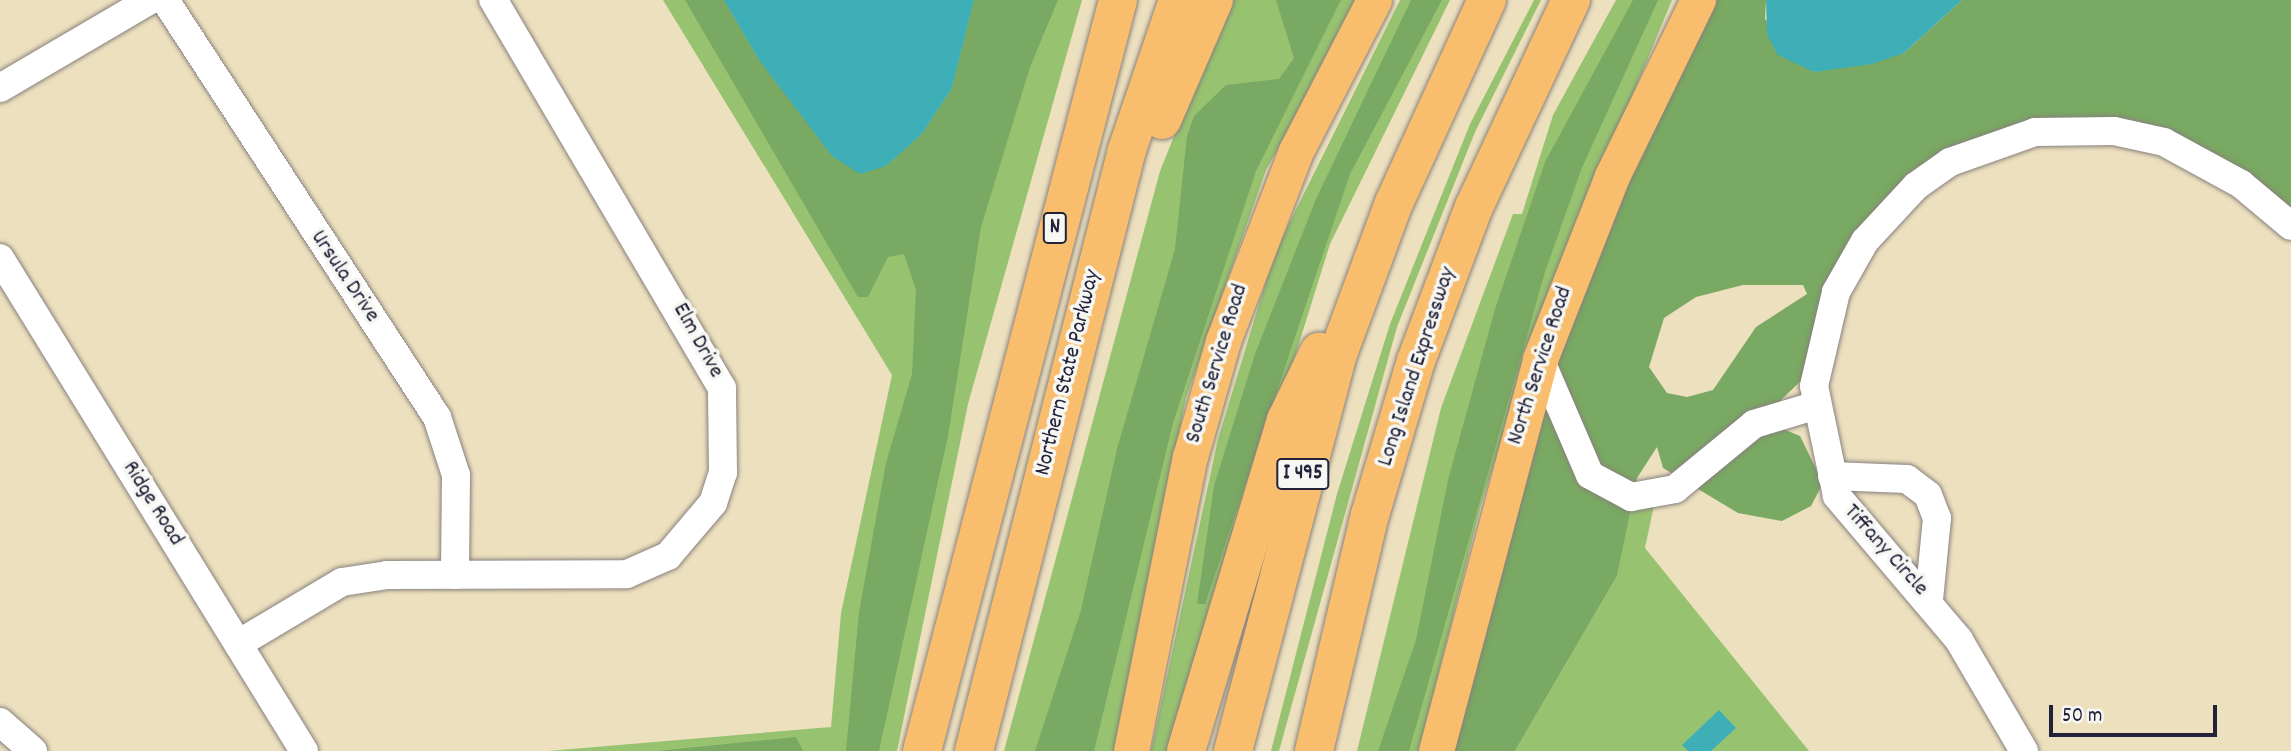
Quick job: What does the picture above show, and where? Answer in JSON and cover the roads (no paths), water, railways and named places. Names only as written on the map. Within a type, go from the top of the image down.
[{"type":"highway","points":[[1101,49],[1108,0]]},
{"type":"highway","name":"N","points":[[922,751],[1101,49],[1118,0]]},
{"type":"highway","name":"Northern State Parkway","points":[[974,751],[1094,272],[1178,0]]},
{"type":"highway","points":[[1094,272],[1214,0]]},
{"type":"highway","name":"I 495","points":[[1233,751],[1313,435],[1394,203],[1487,0]]},
{"type":"highway","name":"Long Island Expressway","points":[[1314,751],[1370,515],[1421,348],[1485,182],[1571,0]]},
{"type":"highway","points":[[1185,751],[1286,420],[1394,203]]},
{"type":"main road","name":"South Service Road","points":[[1131,751],[1190,457],[1230,321],[1296,151],[1374,0]]},
{"type":"main road","name":"North Service Road","points":[[1436,751],[1540,359],[1612,176],[1698,0]]},
{"type":"street","points":[[0,88],[150,0]]},
{"type":"street","name":"Ursula Drive","points":[[165,0],[437,417],[456,475],[455,575]]},
{"type":"street","name":"Elm Drive","points":[[238,644],[342,582],[455,575],[606,577],[668,556],[691,537],[713,503],[726,427],[722,388],[703,349],[493,0]]},
{"type":"street","name":"Tiffany Circle","points":[[2024,751],[1929,600],[1853,521],[1832,476],[1814,406],[1825,328],[1865,241],[1916,186],[1995,142],[2065,128],[2164,142],[2241,184],[2291,226]]},
{"type":"street","name":"Ridge Road","points":[[0,258],[304,751]]},
{"type":"street","points":[[1540,359],[1590,475],[1609,490],[1656,496],[1675,489],[1754,424],[1814,406]]},
{"type":"street","points":[[1832,476],[1907,479],[1928,495],[1937,518],[1929,600]]},
{"type":"street","points":[[0,722],[33,751]]},
{"type":"water","points":[[724,0],[974,0],[952,88],[922,134],[886,166],[860,174],[832,156],[759,60]]},
{"type":"water","points":[[1766,0],[1962,0],[1904,53],[1872,64],[1814,72],[1778,55],[1767,35]]},
{"type":"water","points":[[1719,710],[1736,728],[1711,751],[1688,751],[1682,745]]}]
